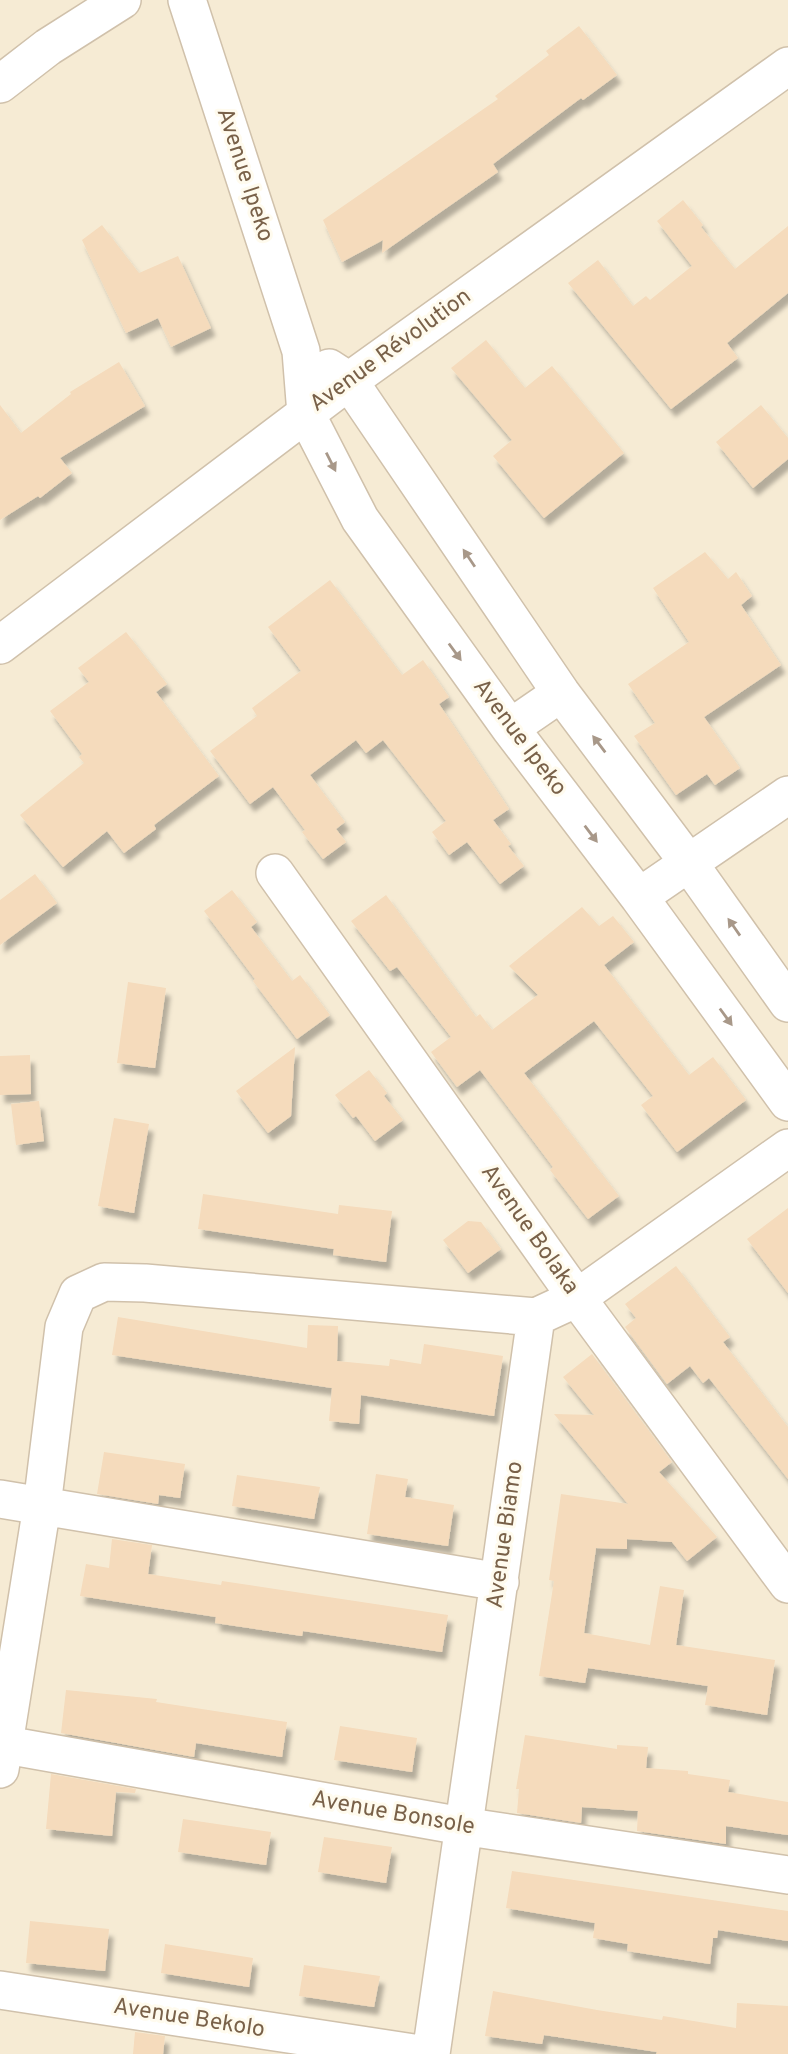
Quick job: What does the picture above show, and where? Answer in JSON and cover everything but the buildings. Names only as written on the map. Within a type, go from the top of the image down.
[{"type":"street","points":[[0,84],[48,47],[122,0]]},
{"type":"street","name":"Avenue Ipeko","points":[[187,0],[301,351],[306,414],[360,519],[510,728],[639,897],[788,1102]]},
{"type":"street","name":"Avenue Révolution","points":[[0,645],[348,381],[788,66]]},
{"type":"street","points":[[301,351],[348,381],[561,693],[688,862],[788,1003]]},
{"type":"street","points":[[510,728],[561,693]]},
{"type":"street","points":[[639,897],[788,795]]},
{"type":"street","name":"Avenue Bolaka","points":[[275,873],[577,1298],[788,1584]]},
{"type":"street","points":[[1,1752],[42,1506],[64,1327],[78,1294],[104,1282],[145,1283],[536,1317],[577,1298],[788,1148]]},
{"type":"street","name":"Avenue Biamo","points":[[431,2054],[536,1317]]},
{"type":"street","points":[[0,1499],[500,1582]]},
{"type":"street","name":"Avenue Bonsole","points":[[1,1752],[788,1875]]},
{"type":"street","name":"Avenue Bekolo","points":[[0,1990],[420,2054]]},
{"type":"shaded area","points":[[0,0],[788,0],[788,2054],[0,2054]]}]
